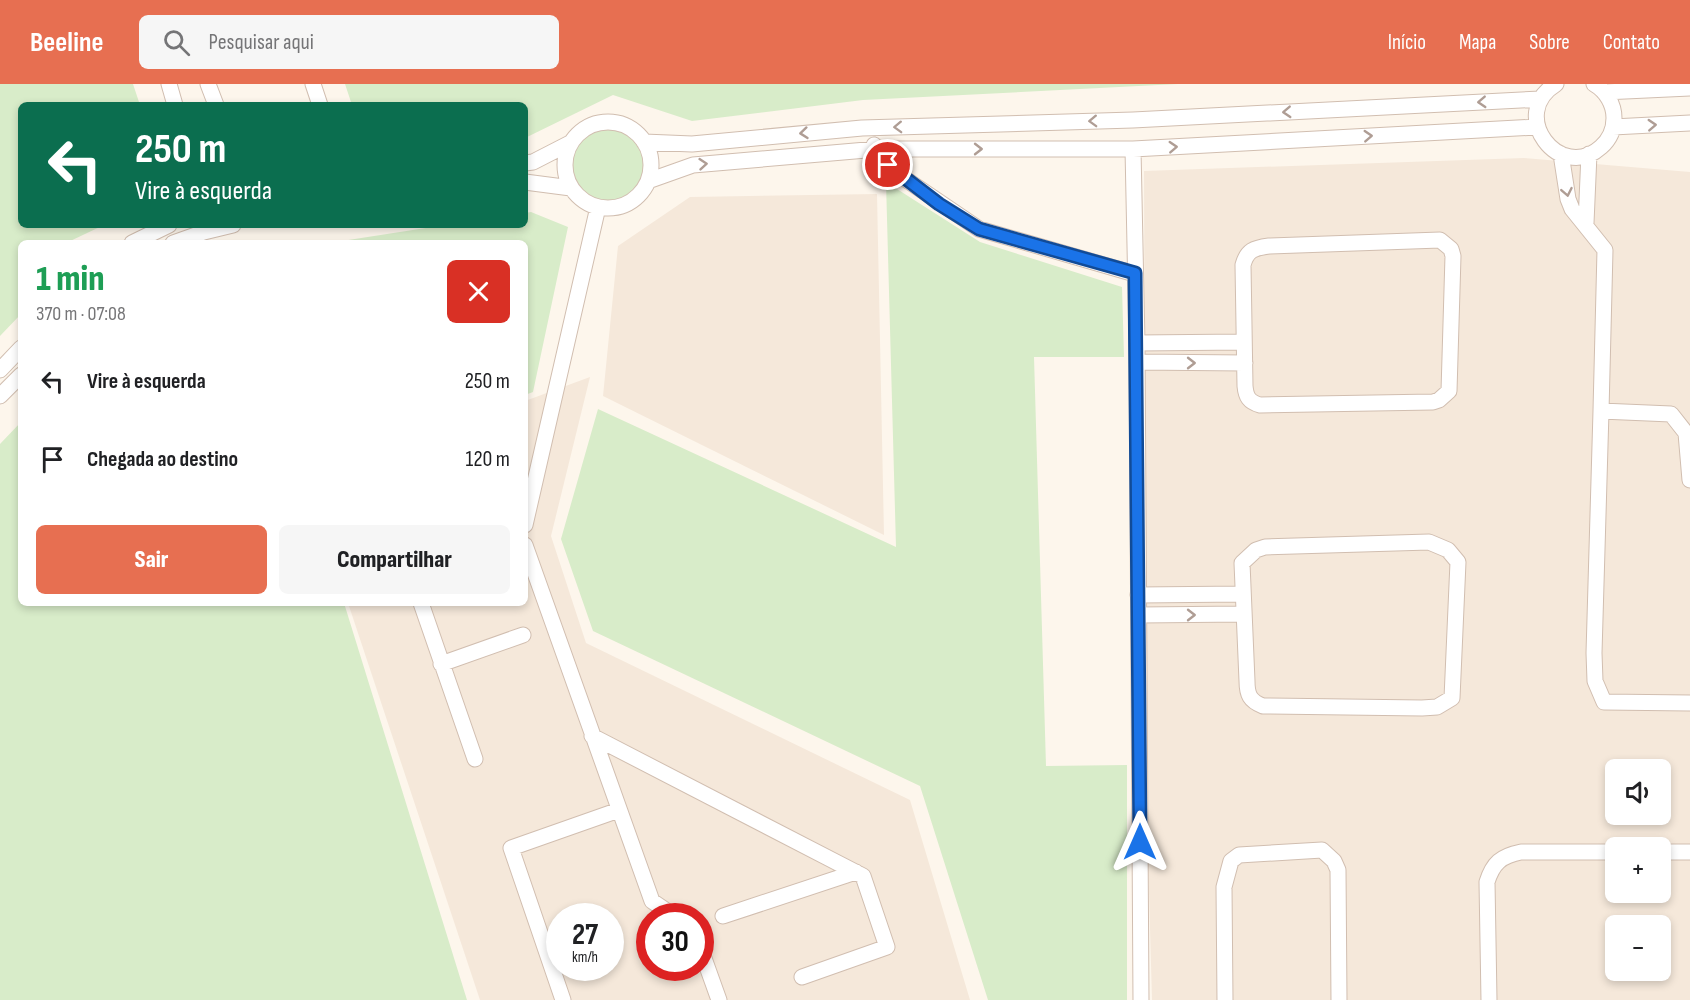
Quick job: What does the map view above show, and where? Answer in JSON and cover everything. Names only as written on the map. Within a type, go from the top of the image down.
[{"type":"street","points":[[158,84],[164,102]]},
{"type":"street","points":[[169,84],[175,102]]},
{"type":"street","points":[[208,84],[215,102]]},
{"type":"street","points":[[313,84],[319,102]]},
{"type":"street","points":[[1556,84],[1541,99],[1537,108],[1537,127],[1546,144],[1561,154],[1571,157],[1589,154],[1604,144],[1613,127],[1613,108],[1599,88]]},
{"type":"street","points":[[1599,88],[1690,88]]},
{"type":"street","points":[[644,142],[692,144],[862,128],[1133,120],[1541,99]]},
{"type":"street","points":[[528,163],[570,143],[589,126],[600,122],[625,125],[644,142],[650,161],[648,181]]},
{"type":"street","points":[[1613,127],[1690,123]]},
{"type":"street","points":[[570,143],[565,165],[571,188],[578,196],[598,207],[621,206],[632,200],[648,181],[693,165],[878,149],[1132,149],[1537,127]]},
{"type":"street","points":[[862,128],[892,170],[979,229],[1135,273]]},
{"type":"street","points":[[1132,149],[1137,343],[1141,1000]]},
{"type":"street","points":[[1561,154],[1568,199],[1572,209],[1603,243],[1606,257],[1594,653],[1598,693],[1604,702],[1690,703]]},
{"type":"street","points":[[1586,223],[1589,154]]},
{"type":"street","points":[[528,182],[571,188]]},
{"type":"street","points":[[528,512],[598,207]]},
{"type":"street","points":[[138,240],[163,228]]},
{"type":"street","points":[[183,240],[223,228]]},
{"type":"street","points":[[1440,240],[1452,249],[1449,391],[1439,400],[1260,405],[1251,403],[1246,395],[1245,363],[1243,265],[1246,254],[1251,249],[1269,246],[1440,240]]},
{"type":"street","points":[[1137,343],[1244,342]]},
{"type":"street","points":[[0,370],[18,351]]},
{"type":"street","points":[[1137,362],[1245,363]]},
{"type":"street","points":[[0,396],[18,378]]},
{"type":"street","points":[[1600,411],[1671,414],[1686,433],[1690,480]]},
{"type":"street","points":[[528,462],[541,458]]},
{"type":"street","points":[[1429,542],[1448,550],[1458,562],[1452,699],[1437,707],[1422,708],[1263,706],[1254,703],[1247,694],[1244,614],[1242,563],[1256,550],[1265,547],[1429,542]]},
{"type":"street","points":[[528,554],[592,736],[652,901],[655,903]]},
{"type":"street","points":[[1138,595],[1243,594]]},
{"type":"street","points":[[422,606],[475,759]]},
{"type":"street","points":[[1139,615],[1244,614]]},
{"type":"street","points":[[441,664],[524,635]]},
{"type":"street","points":[[592,736],[863,876],[887,947],[802,977]]},
{"type":"street","points":[[563,1000],[511,848],[619,810]]},
{"type":"street","points":[[1225,1000],[1224,887],[1231,861],[1239,855],[1322,850],[1334,861],[1338,870],[1339,1000]]},
{"type":"street","points":[[1489,1000],[1487,882],[1492,868],[1507,855],[1521,852],[1605,852]]},
{"type":"street","points":[[1671,852],[1690,852]]},
{"type":"street","points":[[723,916],[855,872]]},
{"type":"street","points":[[712,981],[719,1000]]},
{"type":"shaded area","points":[[1524,158],[1690,172],[1690,1000],[1152,1000],[1146,784],[1144,171]]},
{"type":"shaded area","points":[[877,194],[884,535],[603,396],[618,246],[690,197]]},
{"type":"shaded area","points":[[590,377],[551,536],[586,643],[910,800],[970,1000],[480,1000],[349,606],[528,606],[528,400]]},
{"type":"green space","points":[[0,84],[133,84],[139,102],[18,102],[18,228],[98,228],[72,240],[18,240],[18,317],[0,336]]},
{"type":"green space","points":[[345,84],[1178,84],[863,100],[692,121],[613,95],[528,137],[528,102],[351,102]]},
{"type":"green space","points":[[608,129],[628,135],[638,145],[644,165],[638,185],[628,195],[608,201],[588,195],[578,185],[572,165],[578,145],[588,135]]},
{"type":"green space","points":[[886,182],[980,242],[1122,287],[1124,357],[1034,357],[1046,766],[1127,765],[1127,1000],[988,1000],[920,786],[593,631],[561,539],[598,409],[896,547]]},
{"type":"green space","points":[[528,212],[568,227],[533,392],[528,394],[528,240],[348,240],[426,228],[528,228]]},
{"type":"green space","points":[[18,425],[18,606],[345,606],[467,1000],[0,1000],[0,444]]},
{"type":"route","points":[[888,165],[939,204],[979,229],[1135,273],[1140,842]]}]
